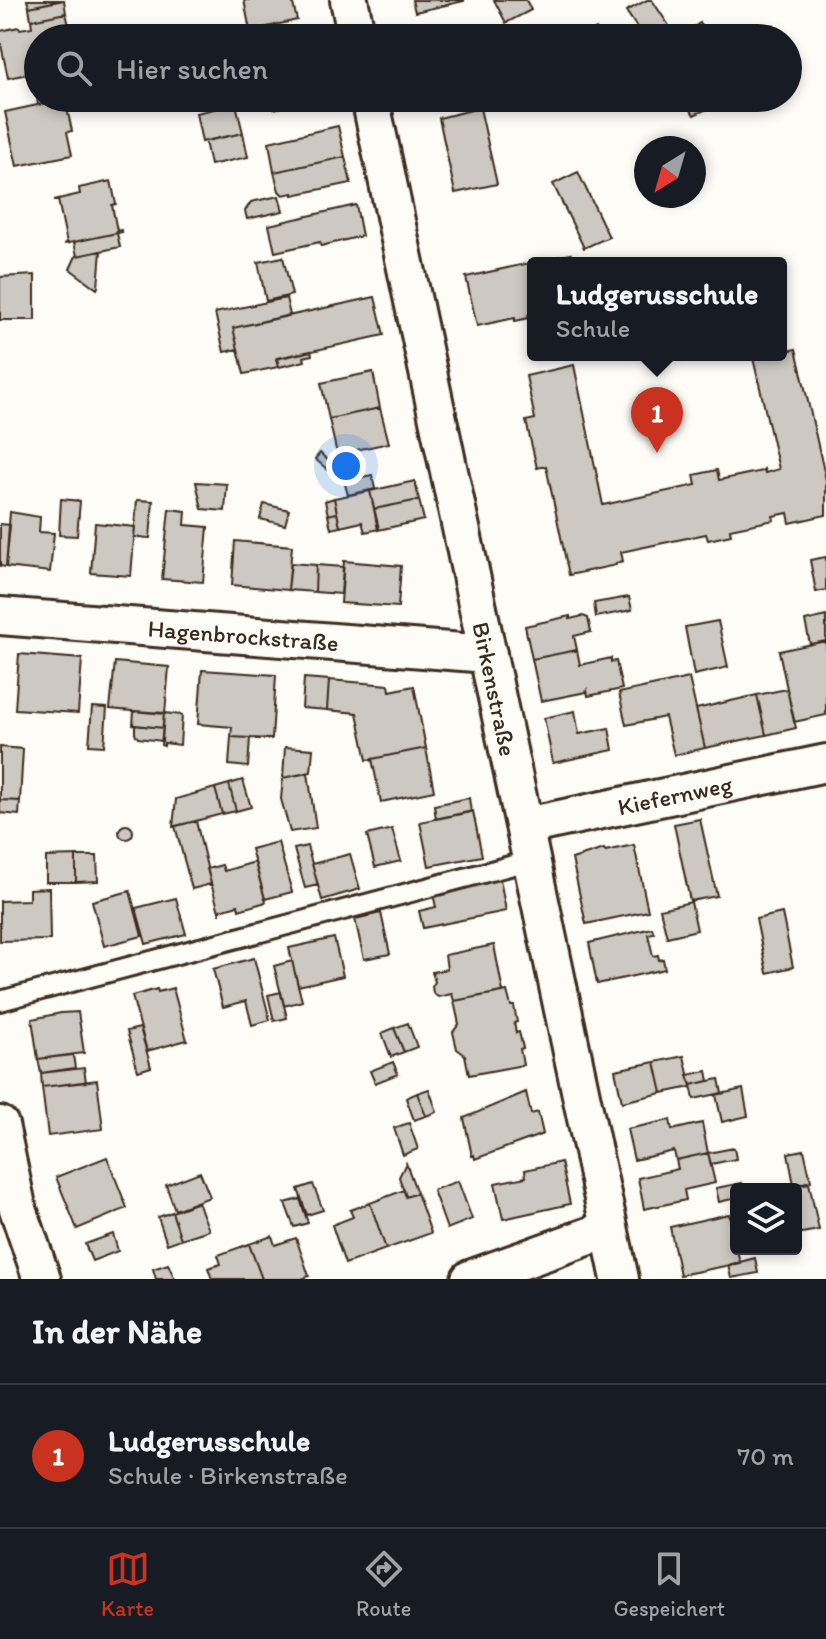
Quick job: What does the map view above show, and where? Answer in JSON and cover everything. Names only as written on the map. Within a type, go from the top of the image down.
[{"type":"street","points":[[349,0],[354,24]]},
{"type":"street","name":"Birkenstraße","points":[[373,112],[620,1279]]},
{"type":"street","name":"Hagenbrockstraße","points":[[0,616],[488,654]]},
{"type":"street","name":"Kiefernweg","points":[[529,843],[826,763]]},
{"type":"street","points":[[0,1125],[17,1206],[42,1279]]},
{"type":"street","points":[[470,1279],[609,1229]]},
{"type":"lane","points":[[0,1001],[529,843]]},
{"type":"building","points":[[27,0],[62,0],[29,7]]},
{"type":"building","points":[[64,0],[66,13],[31,20],[29,7]]},
{"type":"building","points":[[244,0],[292,0],[297,20],[280,24],[249,24]]},
{"type":"building","points":[[412,0],[464,0],[464,1],[415,12]]},
{"type":"building","points":[[494,0],[526,0],[531,10],[506,23]]},
{"type":"building","points":[[652,0],[668,24],[635,24],[626,11]]},
{"type":"building","points":[[66,13],[69,24],[32,24],[31,20]]},
{"type":"building","points":[[24,28],[24,75],[8,78],[0,31]]},
{"type":"building","points":[[24,108],[24,112],[68,112],[72,131],[67,132],[72,155],[17,166],[5,112]]},
{"type":"building","points":[[238,112],[243,133],[202,142],[196,113]]},
{"type":"building","points":[[464,112],[481,112],[497,184],[455,193],[439,118]]},
{"type":"building","points":[[338,126],[345,157],[274,172],[269,142]]},
{"type":"building","points":[[243,133],[248,157],[210,165],[205,141]]},
{"type":"building","points":[[345,157],[351,183],[293,195],[283,195],[279,191],[274,172]]},
{"type":"building","points":[[578,172],[609,237],[584,248],[553,184]]},
{"type":"building","points":[[111,181],[117,231],[122,232],[64,244],[67,243],[58,200],[54,200],[80,194],[79,188]]},
{"type":"building","points":[[279,196],[283,211],[247,219],[245,211],[251,202]]},
{"type":"building","points":[[356,205],[362,236],[321,246],[320,242],[275,252],[269,225]]},
{"type":"building","points":[[117,233],[120,247],[77,256],[74,242]]},
{"type":"building","points":[[101,251],[97,289],[70,269],[77,254]]},
{"type":"building","points":[[283,257],[292,295],[266,301],[258,262]]},
{"type":"building","points":[[527,264],[527,318],[477,326],[466,277]]},
{"type":"building","points":[[35,275],[35,320],[0,320],[0,277]]},
{"type":"building","points":[[375,297],[384,335],[276,359],[278,367],[244,374],[233,328]]},
{"type":"building","points":[[286,298],[290,315],[233,328],[238,349],[224,352],[215,313]]},
{"type":"building","points":[[796,349],[826,480],[826,515],[790,523],[788,513],[773,516],[774,520],[730,529],[731,535],[708,540],[706,534],[621,552],[623,561],[616,565],[569,575],[546,466],[537,468],[526,421],[535,419],[526,376],[574,365],[603,505],[696,485],[694,475],[717,470],[719,480],[764,469],[765,473],[779,469],[754,361],[787,361],[787,351]]},
{"type":"building","points":[[311,351],[312,355],[304,357],[305,361],[279,367],[277,358]]},
{"type":"building","points":[[373,372],[380,408],[329,419],[321,383]]},
{"type":"building","points":[[380,408],[389,443],[337,454],[329,419]]},
{"type":"building","points":[[320,453],[332,464],[328,470],[315,459]]},
{"type":"building","points":[[332,464],[342,472],[337,477],[328,470]]},
{"type":"building","points":[[372,475],[375,489],[348,495],[344,481]]},
{"type":"building","points":[[415,481],[419,500],[374,509],[370,491]]},
{"type":"building","points":[[196,482],[227,484],[225,511],[202,509]]},
{"type":"building","points":[[370,491],[379,529],[365,532],[362,522],[340,527],[334,498]]},
{"type":"building","points":[[334,498],[337,513],[328,515],[325,501]]},
{"type":"building","points":[[61,499],[80,501],[77,536],[59,535]]},
{"type":"building","points":[[137,500],[153,501],[150,538],[134,537]]},
{"type":"building","points":[[419,500],[424,520],[378,530],[374,509]]},
{"type":"building","points":[[264,504],[289,510],[285,525],[260,519]]},
{"type":"building","points":[[169,509],[186,511],[185,525],[208,527],[203,582],[162,579]]},
{"type":"building","points":[[10,512],[40,517],[39,532],[54,533],[50,572],[6,567]]},
{"type":"building","points":[[337,513],[340,527],[331,529],[328,515]]},
{"type":"building","points":[[95,523],[135,527],[131,576],[91,573]]},
{"type":"building","points":[[0,524],[10,525],[6,567],[0,566]]},
{"type":"building","points":[[235,541],[292,546],[288,590],[232,585]]},
{"type":"building","points":[[826,557],[826,590],[816,592],[810,560]]},
{"type":"building","points":[[344,561],[401,566],[398,607],[341,603]]},
{"type":"building","points":[[291,563],[316,565],[315,592],[288,590]]},
{"type":"building","points":[[316,565],[343,567],[341,594],[315,592]]},
{"type":"building","points":[[629,597],[632,610],[596,617],[594,603]]},
{"type":"building","points":[[570,616],[570,619],[588,618],[591,632],[574,636],[577,650],[532,659],[525,626]]},
{"type":"building","points":[[826,616],[826,641],[810,644],[805,621]]},
{"type":"building","points":[[718,621],[728,667],[694,675],[685,627]]},
{"type":"building","points":[[826,641],[826,715],[794,722],[779,651]]},
{"type":"building","points":[[577,650],[580,665],[611,658],[611,662],[616,661],[622,689],[588,696],[587,690],[541,701],[532,659]]},
{"type":"building","points":[[19,654],[82,659],[78,713],[15,709]]},
{"type":"building","points":[[115,662],[169,667],[165,714],[110,709]]},
{"type":"building","points":[[202,670],[276,675],[272,739],[231,737],[232,727],[198,724]]},
{"type":"building","points":[[304,678],[329,680],[327,710],[302,708]]},
{"type":"building","points":[[689,678],[705,748],[674,755],[665,717],[626,725],[619,693]]},
{"type":"building","points":[[329,680],[389,685],[390,691],[414,686],[426,748],[367,760],[357,713],[327,710]]},
{"type":"building","points":[[787,689],[796,728],[766,735],[757,695]]},
{"type":"building","points":[[757,695],[766,735],[705,748],[696,709]]},
{"type":"building","points":[[92,707],[107,708],[104,746],[89,745]]},
{"type":"building","points":[[134,711],[164,713],[163,728],[133,725]]},
{"type":"building","points":[[575,711],[579,734],[609,728],[613,750],[553,763],[544,718]]},
{"type":"building","points":[[164,713],[182,715],[180,745],[161,745]]},
{"type":"building","points":[[135,725],[163,728],[162,741],[138,738]]},
{"type":"building","points":[[231,737],[250,738],[248,767],[229,765]]},
{"type":"building","points":[[0,747],[23,749],[20,801],[0,800]]},
{"type":"building","points":[[285,747],[313,749],[311,772],[283,778]]},
{"type":"building","points":[[426,748],[434,791],[381,802],[372,759]]},
{"type":"building","points":[[308,773],[316,828],[290,832],[281,799],[283,778]]},
{"type":"building","points":[[243,780],[251,807],[236,811],[229,784]]},
{"type":"building","points":[[229,784],[236,811],[222,814],[215,788]]},
{"type":"building","points":[[215,788],[222,814],[173,827],[176,799]]},
{"type":"building","points":[[469,798],[471,812],[436,819],[434,805]]},
{"type":"building","points":[[0,800],[20,801],[19,815],[0,813]]},
{"type":"building","points":[[473,811],[482,856],[429,866],[420,822]]},
{"type":"building","points":[[700,819],[717,896],[690,901],[674,824]]},
{"type":"building","points":[[196,821],[211,884],[192,889],[175,826]]},
{"type":"building","points":[[126,825],[133,832],[126,839],[119,832]]},
{"type":"building","points":[[392,829],[401,861],[375,867],[367,835]]},
{"type":"building","points":[[278,842],[292,892],[265,899],[251,849]]},
{"type":"building","points":[[634,845],[648,911],[586,924],[572,859],[604,849]]},
{"type":"building","points":[[307,846],[318,885],[305,888],[294,849]]},
{"type":"building","points":[[350,854],[360,889],[322,900],[312,864]]},
{"type":"building","points":[[76,856],[97,856],[98,881],[76,882]]},
{"type":"building","points":[[76,856],[76,882],[46,882],[46,857]]},
{"type":"building","points":[[255,862],[266,902],[239,910],[238,905],[220,910],[220,915],[207,869],[222,865],[224,871]]},
{"type":"building","points":[[500,879],[506,911],[423,928],[419,911],[436,907],[433,894]]},
{"type":"building","points":[[49,888],[50,940],[0,941],[0,901],[29,900],[29,889]]},
{"type":"building","points":[[130,891],[142,936],[104,946],[92,901]]},
{"type":"building","points":[[176,898],[186,934],[146,944],[136,908]]},
{"type":"building","points":[[691,902],[697,930],[667,937],[660,909]]},
{"type":"building","points":[[381,913],[390,954],[364,959],[355,919]]},
{"type":"building","points":[[782,913],[793,967],[767,973],[756,919]]},
{"type":"building","points":[[652,928],[654,933],[648,934],[653,956],[663,959],[665,969],[597,984],[589,943]]},
{"type":"building","points":[[334,938],[343,976],[298,986],[289,948]]},
{"type":"building","points":[[494,945],[503,992],[454,1001],[452,994],[438,997],[433,993],[435,982],[432,972],[447,969],[445,955]]},
{"type":"building","points":[[254,958],[270,1020],[252,1025],[246,1001],[223,1007],[213,969]]},
{"type":"building","points":[[292,961],[302,1001],[284,1006],[274,966]]},
{"type":"building","points":[[173,988],[187,1040],[147,1051],[132,996]]},
{"type":"building","points":[[507,991],[511,1006],[514,1006],[516,1033],[519,1032],[523,1048],[520,1049],[523,1065],[469,1075],[465,1055],[457,1049],[453,1032],[459,1024],[454,1001]]},
{"type":"building","points":[[281,992],[287,1018],[274,1021],[268,995]]},
{"type":"building","points":[[78,1012],[84,1053],[38,1059],[32,1019]]},
{"type":"building","points":[[408,1023],[417,1047],[404,1052],[394,1028]]},
{"type":"building","points":[[140,1028],[151,1067],[138,1071],[127,1031]]},
{"type":"building","points":[[394,1028],[404,1052],[391,1057],[382,1033]]},
{"type":"building","points":[[73,1055],[75,1068],[41,1073],[38,1059]]},
{"type":"building","points":[[684,1056],[691,1087],[662,1093],[655,1062]]},
{"type":"building","points":[[393,1062],[398,1074],[375,1083],[370,1071]]},
{"type":"building","points":[[655,1062],[662,1093],[622,1102],[615,1070]]},
{"type":"building","points":[[84,1068],[86,1082],[42,1087],[41,1073]]},
{"type":"building","points":[[707,1071],[709,1081],[691,1085],[688,1075]]},
{"type":"building","points":[[719,1079],[722,1093],[694,1099],[691,1085]]},
{"type":"building","points":[[97,1080],[103,1129],[48,1136],[42,1087]]},
{"type":"building","points":[[429,1089],[437,1112],[426,1116],[417,1093]]},
{"type":"building","points":[[743,1089],[748,1116],[722,1122],[716,1095]]},
{"type":"building","points":[[526,1092],[531,1114],[538,1112],[543,1134],[475,1159],[464,1118]]},
{"type":"building","points":[[417,1093],[426,1116],[414,1120],[406,1098]]},
{"type":"building","points":[[670,1120],[672,1130],[702,1123],[708,1153],[676,1160],[674,1151],[634,1160],[627,1129]]},
{"type":"building","points":[[409,1123],[418,1149],[403,1155],[394,1128]]},
{"type":"building","points":[[734,1148],[736,1159],[711,1164],[708,1153]]},
{"type":"building","points":[[804,1150],[811,1181],[794,1183],[788,1153]]},
{"type":"building","points":[[708,1153],[715,1183],[684,1190],[686,1200],[644,1209],[638,1178],[678,1169],[676,1160]]},
{"type":"building","points":[[107,1157],[127,1208],[77,1229],[56,1177]]},
{"type":"building","points":[[561,1162],[570,1204],[503,1219],[495,1183],[526,1177],[525,1170]]},
{"type":"building","points":[[406,1163],[417,1193],[406,1197],[399,1177]]},
{"type":"building","points":[[200,1172],[210,1197],[175,1210],[166,1185]]},
{"type":"building","points":[[458,1181],[472,1219],[447,1229],[433,1190]]},
{"type":"building","points":[[809,1183],[819,1230],[802,1233],[802,1185]]},
{"type":"building","points":[[313,1184],[323,1210],[307,1215],[298,1189]]},
{"type":"building","points":[[730,1185],[730,1199],[719,1202],[716,1188]]},
{"type":"building","points":[[404,1190],[406,1197],[417,1193],[431,1233],[386,1249],[370,1203]]},
{"type":"building","points":[[300,1199],[308,1223],[294,1227],[285,1203]]},
{"type":"building","points":[[198,1202],[209,1230],[181,1239],[172,1212]]},
{"type":"building","points":[[370,1203],[386,1249],[345,1264],[332,1225],[353,1217],[350,1210]]},
{"type":"building","points":[[172,1212],[181,1239],[167,1244],[158,1217]]},
{"type":"building","points":[[729,1214],[730,1255],[738,1255],[740,1263],[680,1275],[670,1227]]},
{"type":"building","points":[[113,1234],[118,1251],[92,1261],[85,1244]]},
{"type":"building","points":[[272,1236],[275,1245],[296,1238],[309,1276],[302,1279],[262,1279],[249,1244]]},
{"type":"building","points":[[249,1244],[262,1279],[212,1279],[208,1268],[221,1264],[218,1255]]},
{"type":"building","points":[[755,1258],[758,1273],[731,1278],[728,1265]]},
{"type":"building","points":[[168,1264],[175,1279],[156,1279],[153,1269]]},
{"type":"place","name":"Ludgerusschule","points":[[657,453]]}]
